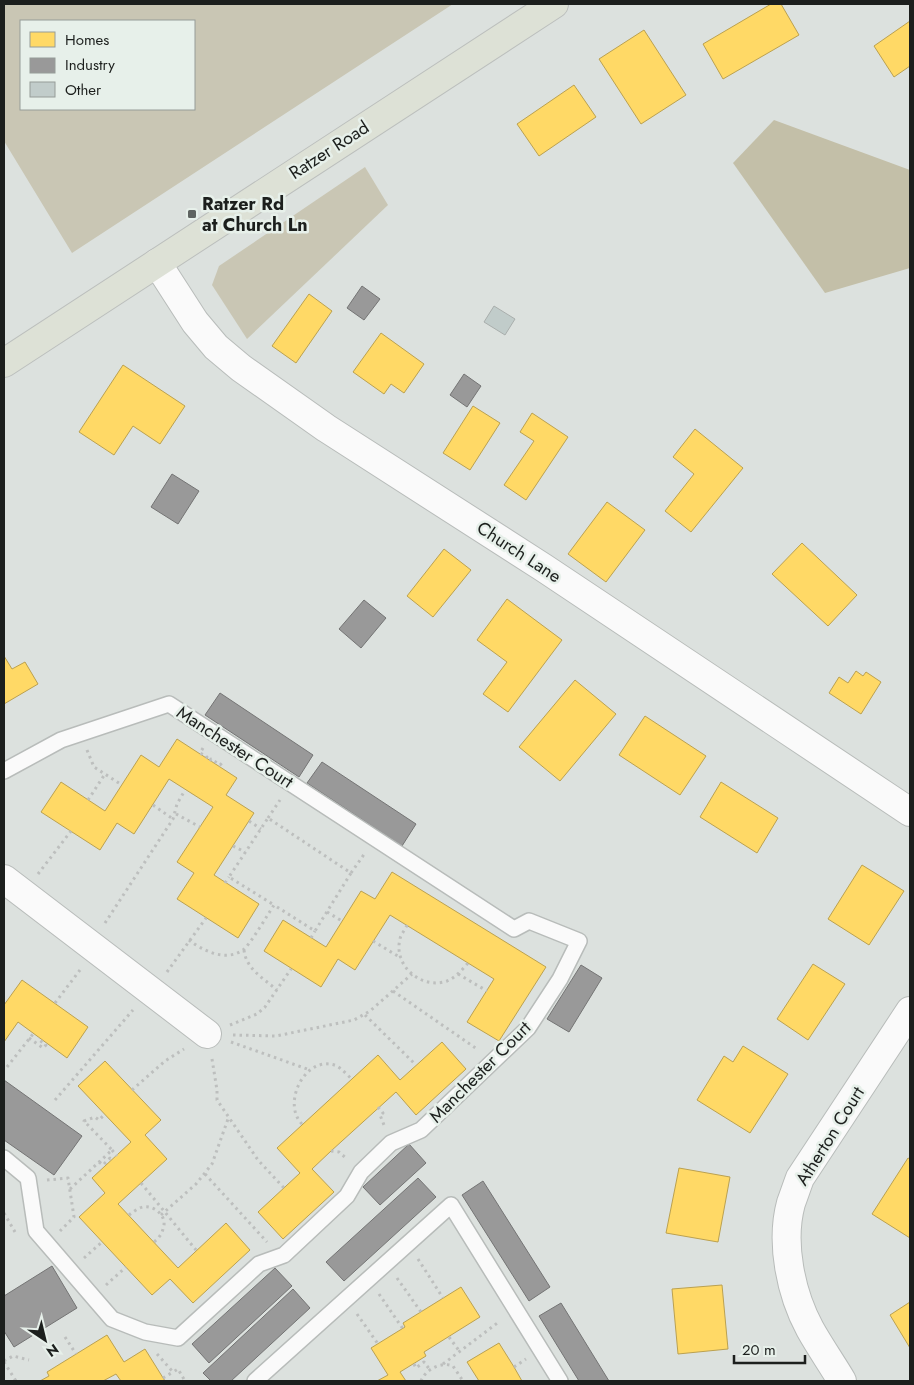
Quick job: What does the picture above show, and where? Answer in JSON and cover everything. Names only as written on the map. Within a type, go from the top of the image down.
[{"type":"main road","name":"Ratzer Road","points":[[4,363],[554,4]]},
{"type":"street","name":"Church Lane","points":[[157,263],[194,322],[216,347],[241,368],[326,428],[544,568],[910,812]]},
{"type":"street","points":[[13,886],[207,1034]]},
{"type":"street","name":"Atherton Court","points":[[834,1378],[809,1328],[797,1297],[788,1257],[787,1234],[791,1204],[800,1178],[910,1011]]},
{"type":"lane","name":"Manchester Court","points":[[4,771],[62,740],[170,704],[514,929],[529,921],[579,941],[560,978],[528,1028],[421,1130],[391,1143],[361,1172],[348,1196],[284,1255],[258,1264],[178,1338],[145,1332],[112,1319],[36,1231],[28,1178]]},
{"type":"lane","points":[[4,1158],[28,1178]]},
{"type":"lane","points":[[256,1381],[451,1205],[560,1381]]},
{"type":"path","points":[[81,733],[94,767],[122,785]]},
{"type":"path","points":[[88,800],[105,774]]},
{"type":"path","points":[[55,1003],[173,819],[185,790]]},
{"type":"path","points":[[153,805],[173,819]]},
{"type":"path","points":[[176,814],[200,827]]},
{"type":"path","points":[[225,883],[268,818],[352,873],[311,938]]},
{"type":"path","points":[[248,821],[261,829]]},
{"type":"path","points":[[13,886],[71,831]]},
{"type":"path","points":[[233,846],[245,852]]},
{"type":"path","points":[[229,877],[315,930]]},
{"type":"path","points":[[189,940],[204,950],[223,955],[234,954],[244,950],[274,905]]},
{"type":"path","points":[[327,912],[342,922]]},
{"type":"path","points":[[55,1100],[165,974],[206,918]]},
{"type":"path","points":[[401,958],[400,938],[407,925]]},
{"type":"path","points":[[373,941],[401,958],[415,977],[430,982],[439,983],[450,980],[468,963]]},
{"type":"path","points":[[244,950],[246,961],[251,969],[277,990]]},
{"type":"path","points":[[132,1090],[165,1061],[207,1034],[257,1014],[265,1007],[291,968]]},
{"type":"path","points":[[207,1034],[276,1036],[354,1020],[365,1015],[412,974]]},
{"type":"path","points":[[458,974],[487,991]]},
{"type":"path","points":[[393,991],[494,1060]]},
{"type":"path","points":[[365,1015],[416,1065]]},
{"type":"path","points":[[7,1067],[33,1034]]},
{"type":"path","points":[[207,1034],[310,1070]]},
{"type":"path","points":[[207,1034],[217,1100],[258,1160],[284,1188]]},
{"type":"path","points":[[29,1038],[44,1048],[46,1045],[39,1038]]},
{"type":"path","points":[[302,1124],[295,1114],[293,1103],[299,1084],[310,1070],[318,1065],[334,1065],[352,1079]]},
{"type":"path","points":[[105,1114],[99,1120],[95,1118],[84,1121],[117,1156]]},
{"type":"path","points":[[162,1215],[205,1174],[212,1164],[228,1118]]},
{"type":"path","points":[[70,1189],[112,1150]]},
{"type":"path","points":[[99,1162],[102,1165],[110,1158],[112,1160]]},
{"type":"path","points":[[205,1174],[272,1248],[284,1255]]},
{"type":"path","points":[[28,1178],[50,1180],[68,1178],[74,1217],[46,1243]]},
{"type":"path","points":[[141,1182],[196,1250]]},
{"type":"path","points":[[129,1215],[144,1207],[153,1208],[162,1215],[164,1229],[154,1242]]},
{"type":"path","points":[[408,1244],[443,1298]]},
{"type":"path","points":[[387,1263],[421,1312]]},
{"type":"path","points":[[93,1297],[126,1267]]},
{"type":"path","points":[[368,1280],[402,1329]]},
{"type":"path","points":[[347,1299],[378,1344]]},
{"type":"path","points":[[421,1381],[421,1378],[430,1370],[443,1364],[516,1310]]},
{"type":"path","points":[[145,1332],[140,1346],[150,1347],[173,1372]]},
{"type":"path","points":[[65,1337],[76,1354]]},
{"type":"path","points":[[448,1337],[460,1352]]},
{"type":"path","points":[[16,1381],[4,1361],[13,1356],[28,1360]]},
{"type":"path","points":[[414,1364],[416,1368],[424,1362],[430,1370]]},
{"type":"path","points":[[443,1364],[453,1366],[463,1381]]},
{"type":"path","points":[[163,1378],[178,1369],[185,1381]]},
{"type":"shaded area","points":[[4,4],[453,4],[72,253],[4,141]]},
{"type":"shaded area","points":[[774,120],[910,170],[910,268],[825,293],[733,163]]},
{"type":"shaded area","points":[[365,167],[388,205],[247,339],[212,285],[219,266]]},
{"type":"building: Homes","points":[[771,4],[781,4],[799,35],[723,79],[703,44]]},
{"type":"building: Homes","points":[[910,21],[910,66],[894,77],[874,46]]},
{"type":"building: Homes","points":[[644,30],[686,95],[641,124],[599,59]]},
{"type":"building: Homes","points":[[574,85],[596,117],[539,156],[517,124]]},
{"type":"building: Homes","points":[[309,294],[332,311],[296,363],[272,346]]},
{"type":"building: Homes","points":[[381,333],[424,364],[404,393],[391,384],[384,394],[353,372]]},
{"type":"building: Homes","points":[[123,365],[185,406],[160,444],[133,426],[114,455],[79,432]]},
{"type":"building: Homes","points":[[473,406],[500,423],[470,470],[443,453]]},
{"type":"building: Homes","points":[[532,413],[568,437],[526,500],[504,485],[534,441],[520,432]]},
{"type":"building: Homes","points":[[695,429],[743,468],[691,532],[665,511],[694,474],[673,457]]},
{"type":"building: Homes","points":[[607,502],[645,530],[606,582],[568,554]]},
{"type":"building: Homes","points":[[802,543],[857,595],[828,626],[772,574]]},
{"type":"building: Homes","points":[[444,549],[471,570],[433,617],[407,596]]},
{"type":"building: Homes","points":[[507,599],[562,640],[508,712],[483,694],[507,662],[477,640]]},
{"type":"building: Homes","points":[[4,656],[12,669],[25,662],[38,684],[4,704]]},
{"type":"building: Homes","points":[[856,671],[863,676],[866,672],[881,682],[861,714],[829,693],[839,677],[848,683]]},
{"type":"building: Homes","points":[[575,680],[616,714],[560,781],[519,747]]},
{"type":"building: Homes","points":[[645,716],[706,756],[680,795],[619,755]]},
{"type":"building: Homes","points":[[177,739],[237,778],[226,795],[254,813],[214,875],[259,904],[238,938],[177,899],[194,873],[177,862],[213,807],[169,779],[134,834],[117,823],[100,850],[41,812],[61,782],[105,811],[141,755],[159,767]]},
{"type":"building: Homes","points":[[721,782],[778,818],[757,853],[700,817]]},
{"type":"building: Homes","points":[[862,865],[904,891],[869,945],[828,919]]},
{"type":"building: Homes","points":[[392,872],[546,967],[499,1041],[467,1022],[494,979],[390,915],[355,970],[338,959],[321,987],[264,951],[283,920],[326,947],[361,891],[375,899]]},
{"type":"building: Homes","points":[[813,964],[845,984],[808,1040],[777,1019]]},
{"type":"building: Homes","points":[[22,980],[88,1027],[67,1058],[18,1022],[4,1042],[4,1005]]},
{"type":"building: Homes","points":[[442,1042],[466,1069],[416,1115],[396,1092],[331,1151],[312,1169],[334,1192],[283,1239],[258,1212],[300,1173],[277,1148],[378,1055],[400,1080]]},
{"type":"building: Homes","points":[[743,1046],[788,1074],[750,1133],[697,1100],[724,1056],[733,1062]]},
{"type":"building: Homes","points":[[105,1061],[161,1120],[145,1135],[167,1159],[118,1204],[178,1268],[226,1223],[250,1250],[193,1303],[170,1279],[152,1295],[79,1217],[105,1193],[92,1178],[131,1142],[78,1086]]},
{"type":"building: Homes","points":[[908,1158],[910,1159],[910,1238],[872,1214]]},
{"type":"building: Homes","points":[[679,1168],[730,1177],[718,1242],[666,1233]]},
{"type":"building: Homes","points":[[722,1285],[728,1349],[678,1354],[672,1289]]},
{"type":"building: Homes","points":[[461,1287],[480,1317],[424,1352],[426,1356],[400,1372],[406,1381],[377,1381],[388,1375],[371,1348],[405,1327],[403,1323]]},
{"type":"building: Homes","points":[[910,1302],[910,1348],[890,1315]]},
{"type":"building: Homes","points":[[107,1335],[124,1362],[145,1349],[165,1381],[121,1381],[116,1374],[103,1381],[40,1381],[49,1376],[47,1372]]},
{"type":"building: Homes","points":[[499,1343],[522,1381],[479,1381],[467,1362]]},
{"type":"building: Industry","points":[[362,286],[380,299],[364,320],[347,308]]},
{"type":"building: Industry","points":[[464,374],[481,386],[467,407],[450,395]]},
{"type":"building: Industry","points":[[172,474],[199,491],[178,524],[151,507]]},
{"type":"building: Industry","points":[[364,600],[386,618],[361,648],[339,629]]},
{"type":"building: Industry","points":[[220,693],[313,755],[299,777],[205,715]]},
{"type":"building: Industry","points":[[322,762],[416,824],[402,846],[307,783]]},
{"type":"building: Industry","points":[[581,965],[602,978],[569,1032],[547,1019]]},
{"type":"building: Industry","points":[[4,1080],[82,1136],[54,1175],[4,1140]]},
{"type":"building: Industry","points":[[409,1144],[426,1163],[380,1205],[363,1187]]},
{"type":"building: Industry","points":[[418,1178],[436,1197],[344,1281],[326,1262]]},
{"type":"building: Industry","points":[[483,1181],[550,1287],[529,1301],[462,1195]]},
{"type":"building: Industry","points":[[52,1266],[77,1308],[14,1347],[4,1331],[4,1296]]},
{"type":"building: Industry","points":[[275,1268],[292,1286],[209,1363],[192,1344]]},
{"type":"building: Industry","points":[[293,1289],[310,1308],[231,1381],[211,1381],[203,1373]]},
{"type":"building: Industry","points":[[561,1303],[609,1381],[579,1381],[539,1316]]},
{"type":"building: Other","points":[[494,306],[515,319],[505,335],[484,322]]},
{"type":"place","name":"Ratzer Rd at Church Ln","points":[[192,214]]}]
